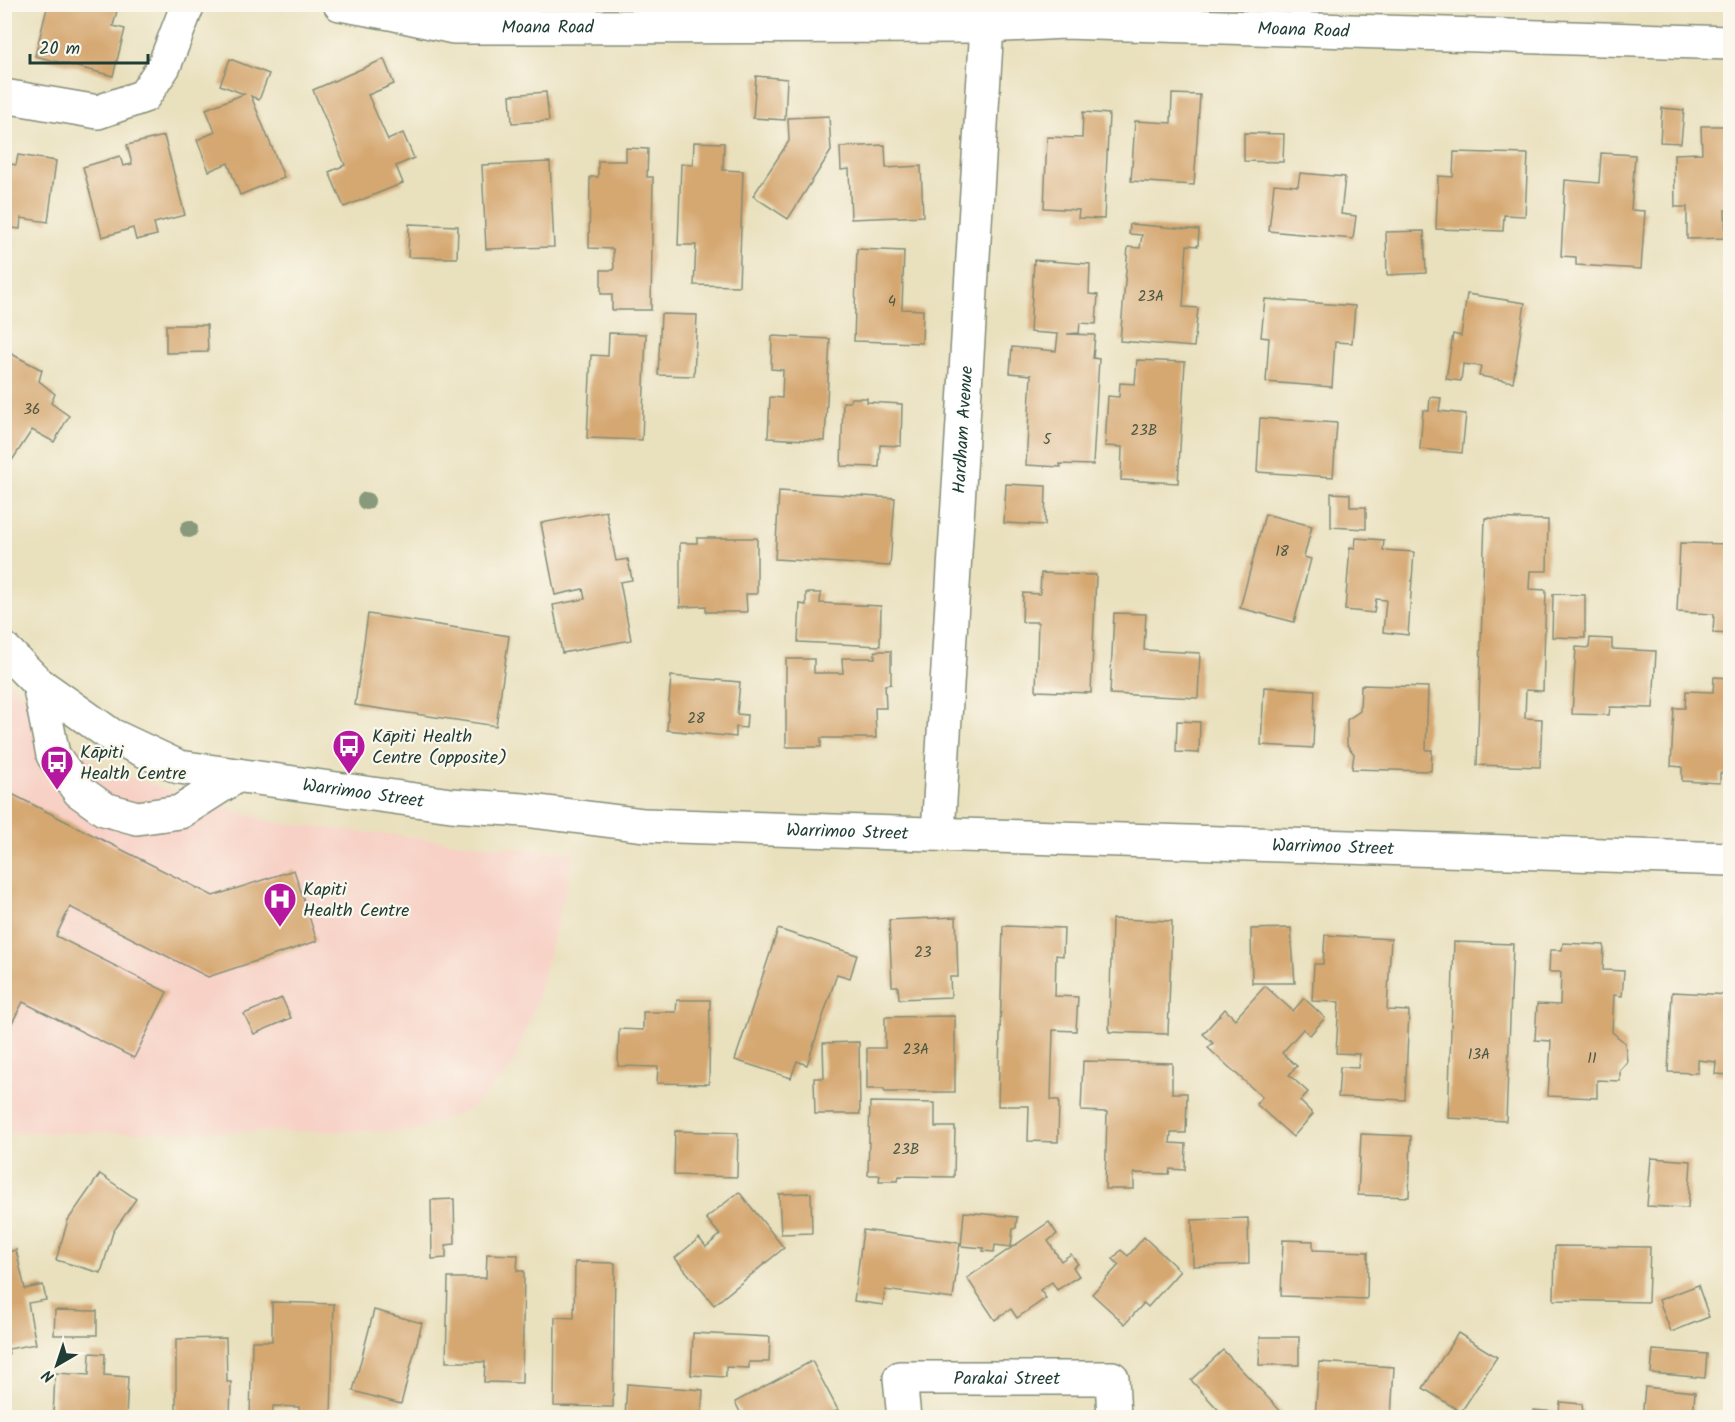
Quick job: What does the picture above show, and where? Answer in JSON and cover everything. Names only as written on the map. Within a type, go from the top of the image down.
[{"type":"street","points":[[4,96],[98,112],[144,96],[164,66],[188,4]]},
{"type":"street","name":"Moana Road","points":[[340,4],[390,13],[451,16],[987,26],[1065,13],[1731,44]]},
{"type":"street","name":"Hardham Avenue","points":[[938,833],[987,26]]},
{"type":"street","name":"Warrimoo Street","points":[[4,649],[39,684],[111,735],[179,767],[451,805],[524,810],[644,825],[1731,859]]},
{"type":"street","points":[[39,684],[53,755],[79,791],[104,808],[137,818],[180,812],[238,775]]},
{"type":"street","name":"Parakai Street","points":[[904,1418],[900,1378],[1112,1378],[1114,1418]]},
{"type":"shaded area","name":"Kapiti Health Centre","points":[[4,677],[101,768],[272,822],[521,849],[575,852],[536,1004],[512,1067],[472,1108],[415,1131],[5,1133]]},
{"type":"building","points":[[48,4],[108,4],[118,7],[113,26],[125,29],[113,76],[35,56]]},
{"type":"building","points":[[230,59],[269,74],[259,100],[251,96],[284,177],[240,195],[228,163],[209,171],[197,140],[215,132],[206,109],[244,94],[220,85]]},
{"type":"building","points":[[384,59],[394,84],[368,95],[388,140],[403,133],[414,158],[396,166],[403,183],[344,207],[329,172],[345,165],[313,90]]},
{"type":"building","points":[[756,76],[787,79],[785,120],[753,118]]},
{"type":"building","points":[[546,92],[549,121],[512,123],[510,95]]},
{"type":"building","points":[[1172,94],[1200,95],[1194,185],[1131,181],[1135,121],[1171,123]]},
{"type":"building","points":[[1662,108],[1684,110],[1681,143],[1660,142]]},
{"type":"building","points":[[1083,112],[1109,114],[1104,219],[1078,218],[1079,210],[1044,208],[1047,137],[1082,138]]},
{"type":"building","points":[[829,116],[831,151],[788,219],[753,196],[789,141],[788,118]]},
{"type":"building","points":[[1701,126],[1730,126],[1730,210],[1725,210],[1726,238],[1687,239],[1687,207],[1675,207],[1674,154],[1702,153]]},
{"type":"building","points":[[1244,133],[1284,134],[1283,162],[1244,161]]},
{"type":"building","points":[[164,136],[185,215],[154,223],[157,235],[136,240],[133,228],[102,237],[83,167],[120,156],[123,166],[132,164],[127,145]]},
{"type":"building","points":[[694,142],[724,143],[723,170],[743,171],[739,286],[694,285],[696,245],[678,245],[681,164],[693,165]]},
{"type":"building","points":[[885,145],[886,168],[921,166],[923,216],[851,219],[849,169],[841,170],[840,147]]},
{"type":"building","points":[[626,148],[648,149],[647,177],[653,177],[651,310],[612,310],[612,294],[601,294],[601,270],[614,270],[613,249],[589,248],[590,177],[598,177],[598,161],[626,161]]},
{"type":"building","points":[[1454,152],[1528,154],[1525,216],[1504,215],[1503,231],[1436,229],[1438,176],[1453,177]]},
{"type":"building","points":[[1601,153],[1635,155],[1631,210],[1645,211],[1641,269],[1576,265],[1576,257],[1561,256],[1565,180],[1599,183]]},
{"type":"building","points":[[18,155],[56,161],[48,222],[21,218],[20,229],[4,227],[4,163],[16,165]]},
{"type":"building","points":[[550,162],[554,247],[486,249],[482,165]]},
{"type":"building","points":[[1300,173],[1345,177],[1341,214],[1356,216],[1353,239],[1269,231],[1274,184],[1298,186]]},
{"type":"building","points":[[409,224],[458,226],[457,258],[408,257]]},
{"type":"building","points":[[1130,224],[1199,230],[1198,246],[1187,245],[1183,307],[1198,308],[1194,347],[1120,341],[1128,247],[1140,248],[1142,235],[1129,234]]},
{"type":"building","points":[[1424,231],[1426,273],[1387,275],[1386,232]]},
{"type":"building","points":[[857,249],[904,251],[902,309],[923,310],[922,343],[854,341]]},
{"type":"building","points":[[1034,260],[1090,264],[1089,294],[1098,295],[1096,324],[1080,323],[1079,333],[1067,334],[1095,335],[1093,358],[1099,359],[1093,465],[1060,464],[1061,467],[1026,465],[1031,375],[1010,373],[1012,347],[1056,351],[1058,334],[1030,332]]},
{"type":"building","points":[[1467,294],[1525,303],[1513,382],[1479,376],[1481,366],[1463,364],[1461,381],[1446,379],[1453,334],[1461,336]]},
{"type":"building","points":[[1265,299],[1355,306],[1352,343],[1335,342],[1332,387],[1266,382],[1269,338],[1261,337]]},
{"type":"building","points":[[661,314],[697,315],[694,376],[658,375]]},
{"type":"building","points":[[166,325],[207,325],[208,352],[166,353]]},
{"type":"building","points":[[609,333],[646,334],[642,440],[587,438],[591,355],[608,356]]},
{"type":"building","points":[[772,336],[830,339],[825,441],[768,438],[770,397],[782,398],[783,370],[771,369]]},
{"type":"building","points":[[4,350],[42,370],[39,381],[55,394],[51,403],[69,416],[54,442],[32,430],[11,462],[4,458]]},
{"type":"building","points":[[1137,360],[1185,362],[1178,483],[1121,480],[1122,447],[1105,446],[1108,396],[1119,397],[1120,383],[1135,384]]},
{"type":"building","points":[[1430,397],[1441,398],[1439,411],[1466,414],[1462,453],[1420,449],[1423,410],[1429,411]]},
{"type":"building","points":[[851,398],[867,398],[867,402],[902,404],[901,446],[880,445],[879,467],[841,466],[843,402],[850,402]]},
{"type":"building","points":[[1260,418],[1337,423],[1333,477],[1257,472]]},
{"type":"building","points":[[1006,484],[1046,486],[1045,525],[1004,523]]},
{"type":"building","points":[[779,491],[895,498],[890,566],[775,559]]},
{"type":"building","points":[[1331,493],[1350,494],[1350,507],[1366,507],[1366,529],[1331,527]]},
{"type":"building","points":[[606,511],[616,561],[628,559],[632,580],[620,582],[631,640],[562,653],[553,605],[585,599],[583,589],[555,595],[541,523]]},
{"type":"building","points":[[1265,514],[1312,526],[1304,557],[1311,559],[1294,622],[1240,608]]},
{"type":"building","points":[[1485,518],[1548,520],[1547,571],[1530,571],[1529,589],[1546,590],[1543,691],[1526,690],[1525,718],[1542,719],[1540,767],[1477,765]]},
{"type":"building","points":[[697,538],[757,538],[757,594],[746,594],[747,612],[706,612],[706,606],[680,607],[680,543],[697,543]]},
{"type":"building","points":[[1356,538],[1384,540],[1383,550],[1414,552],[1408,635],[1383,632],[1386,600],[1376,599],[1374,613],[1345,610],[1350,547],[1355,548]]},
{"type":"building","points":[[1680,543],[1730,544],[1730,634],[1713,633],[1714,614],[1677,612]]},
{"type":"building","points":[[1041,573],[1096,575],[1091,693],[1036,691],[1038,622],[1022,622],[1023,593],[1040,594]]},
{"type":"building","points":[[806,593],[821,593],[820,603],[881,606],[880,646],[798,642],[800,604],[806,605]]},
{"type":"building","points":[[1553,594],[1585,595],[1585,638],[1552,637]]},
{"type":"building","points":[[1114,613],[1146,614],[1144,650],[1200,653],[1198,698],[1110,694]]},
{"type":"building","points":[[368,614],[509,636],[496,726],[355,705]]},
{"type":"building","points":[[1590,638],[1612,639],[1612,649],[1656,651],[1653,708],[1610,707],[1609,715],[1572,714],[1576,647],[1589,648]]},
{"type":"building","points":[[875,651],[891,651],[891,684],[885,685],[886,708],[875,708],[876,738],[821,738],[821,747],[786,747],[786,659],[814,659],[814,673],[843,673],[842,658],[875,658]]},
{"type":"building","points":[[671,676],[740,682],[737,714],[747,715],[746,728],[736,727],[736,737],[667,730]]},
{"type":"building","points":[[1714,677],[1730,678],[1730,774],[1720,773],[1720,783],[1682,781],[1682,767],[1671,766],[1674,708],[1685,708],[1686,691],[1713,692]]},
{"type":"building","points":[[1361,685],[1428,687],[1426,750],[1432,750],[1431,771],[1352,769],[1354,754],[1347,745],[1347,720],[1360,711]]},
{"type":"building","points":[[1264,687],[1315,690],[1313,748],[1261,745]]},
{"type":"building","points":[[1177,721],[1200,722],[1199,753],[1176,752]]},
{"type":"building","points":[[4,790],[213,896],[294,870],[317,941],[208,977],[70,907],[56,936],[167,992],[134,1058],[23,1002],[4,1038]]},
{"type":"building","points":[[956,917],[958,977],[950,977],[951,997],[899,999],[898,986],[892,986],[889,920]]},
{"type":"building","points":[[1112,919],[1172,921],[1168,1034],[1109,1032]]},
{"type":"building","points":[[1003,926],[1064,928],[1063,956],[1056,955],[1055,996],[1078,997],[1076,1031],[1053,1030],[1051,1100],[1059,1100],[1058,1142],[1028,1141],[1029,1106],[998,1106]]},
{"type":"building","points":[[1291,928],[1295,983],[1252,983],[1251,929]]},
{"type":"building","points":[[778,929],[857,955],[850,978],[837,974],[807,1065],[797,1061],[791,1078],[735,1060]]},
{"type":"building","points":[[1325,935],[1391,939],[1387,1010],[1409,1011],[1405,1100],[1338,1097],[1340,1067],[1358,1068],[1359,1054],[1336,1053],[1339,1002],[1312,1001],[1314,964],[1323,964]]},
{"type":"building","points":[[1454,942],[1513,944],[1506,1121],[1448,1118]]},
{"type":"building","points":[[1563,943],[1604,945],[1603,970],[1624,971],[1622,996],[1614,995],[1612,1032],[1625,1043],[1627,1062],[1620,1070],[1620,1081],[1597,1080],[1597,1098],[1548,1096],[1551,1041],[1535,1040],[1537,1004],[1560,1005],[1561,972],[1549,972],[1550,950],[1562,950]]},
{"type":"building","points":[[1265,986],[1293,1011],[1304,998],[1325,1018],[1310,1035],[1303,1029],[1282,1053],[1297,1066],[1289,1075],[1308,1092],[1300,1101],[1313,1114],[1293,1137],[1256,1104],[1262,1097],[1208,1048],[1213,1043],[1203,1034],[1225,1009],[1235,1019]]},
{"type":"building","points":[[1672,992],[1730,995],[1730,1075],[1715,1074],[1716,1062],[1698,1060],[1698,1073],[1668,1072]]},
{"type":"building","points":[[282,998],[291,1018],[254,1034],[244,1014]]},
{"type":"building","points":[[677,1000],[710,1000],[709,1084],[657,1083],[658,1067],[618,1066],[619,1029],[643,1030],[643,1012],[676,1012]]},
{"type":"building","points":[[955,1016],[955,1092],[885,1092],[884,1089],[867,1089],[867,1048],[885,1048],[885,1017]]},
{"type":"building","points":[[859,1042],[860,1114],[815,1114],[814,1078],[824,1078],[823,1043]]},
{"type":"building","points":[[1083,1061],[1172,1063],[1172,1093],[1187,1093],[1186,1133],[1171,1133],[1170,1143],[1186,1144],[1185,1170],[1170,1169],[1169,1174],[1134,1173],[1134,1189],[1105,1189],[1107,1112],[1081,1111]]},
{"type":"building","points":[[870,1102],[935,1103],[935,1127],[955,1127],[954,1177],[899,1176],[898,1181],[879,1181],[880,1175],[868,1175]]},
{"type":"building","points":[[675,1131],[738,1133],[737,1177],[674,1175]]},
{"type":"building","points":[[1361,1134],[1411,1136],[1409,1197],[1358,1195]]},
{"type":"building","points":[[1651,1158],[1691,1161],[1688,1208],[1647,1206]]},
{"type":"building","points":[[100,1174],[136,1199],[113,1232],[101,1273],[56,1260],[68,1220]]},
{"type":"building","points":[[739,1192],[784,1248],[714,1305],[675,1258],[699,1238],[706,1247],[720,1235],[706,1218]]},
{"type":"building","points":[[811,1193],[812,1233],[781,1234],[779,1194]]},
{"type":"building","points":[[454,1199],[455,1244],[446,1245],[446,1258],[432,1259],[431,1200]]},
{"type":"building","points":[[964,1212],[1017,1217],[1011,1247],[995,1245],[994,1252],[983,1251],[984,1248],[961,1246]]},
{"type":"building","points":[[1248,1218],[1249,1264],[1193,1266],[1192,1220]]},
{"type":"building","points":[[1049,1222],[1057,1234],[1048,1241],[1061,1261],[1071,1254],[1078,1264],[1073,1267],[1079,1276],[1057,1290],[1052,1282],[1040,1290],[1046,1298],[1017,1318],[1011,1309],[995,1320],[967,1278]]},
{"type":"building","points":[[863,1230],[960,1243],[953,1299],[885,1290],[883,1305],[854,1301]]},
{"type":"building","points":[[1144,1237],[1180,1271],[1148,1307],[1144,1303],[1125,1324],[1092,1294],[1119,1265],[1113,1259],[1121,1250],[1128,1256]]},
{"type":"building","points":[[1283,1240],[1313,1241],[1313,1250],[1368,1252],[1367,1299],[1281,1296]]},
{"type":"building","points":[[1555,1246],[1650,1247],[1648,1302],[1554,1300]]},
{"type":"building","points":[[16,1250],[25,1289],[43,1285],[46,1300],[28,1303],[36,1344],[8,1349],[9,1354],[4,1355],[4,1253]]},
{"type":"building","points":[[487,1254],[518,1255],[517,1271],[524,1271],[522,1383],[484,1382],[485,1362],[446,1362],[448,1278],[486,1278]]},
{"type":"building","points":[[575,1262],[615,1263],[613,1407],[554,1406],[555,1317],[574,1318]]},
{"type":"building","points":[[1698,1285],[1709,1317],[1671,1332],[1659,1300]]},
{"type":"building","points":[[272,1302],[334,1304],[331,1418],[299,1418],[299,1407],[273,1406],[273,1418],[250,1418],[252,1341],[272,1341]]},
{"type":"building","points":[[55,1310],[97,1311],[97,1335],[54,1335]]},
{"type":"building","points":[[374,1310],[422,1323],[401,1404],[353,1391]]},
{"type":"building","points":[[693,1333],[770,1337],[769,1362],[749,1362],[749,1368],[726,1367],[726,1377],[691,1375]]},
{"type":"building","points":[[1458,1333],[1497,1357],[1461,1412],[1423,1388]]},
{"type":"building","points":[[1260,1337],[1299,1337],[1299,1365],[1259,1365]]},
{"type":"building","points":[[226,1338],[227,1382],[231,1382],[230,1418],[176,1418],[176,1339]]},
{"type":"building","points":[[1223,1350],[1287,1418],[1222,1418],[1224,1416],[1191,1380]]},
{"type":"building","points":[[1653,1350],[1707,1354],[1705,1378],[1651,1373]]},
{"type":"building","points":[[90,1353],[105,1354],[104,1375],[128,1377],[126,1418],[53,1418],[55,1373],[89,1375]]},
{"type":"building","points":[[812,1361],[838,1410],[823,1418],[743,1418],[735,1402]]},
{"type":"building","points":[[1319,1362],[1394,1367],[1391,1418],[1343,1414],[1343,1418],[1315,1418]]},
{"type":"building","points":[[1730,1368],[1730,1390],[1727,1389]]},
{"type":"building","points":[[627,1384],[703,1390],[701,1418],[625,1418]]},
{"type":"building","points":[[1645,1387],[1695,1392],[1693,1418],[1642,1418]]},
{"type":"building","points":[[1560,1402],[1582,1404],[1583,1413],[1615,1415],[1615,1418],[1534,1418],[1534,1410],[1559,1412]]},
{"type":"place","name":"Kāpiti Health Centre (opposite)","points":[[349,775]]},
{"type":"place","name":"Kāpiti Health Centre","points":[[57,791]]},
{"type":"place","name":"Kapiti Health Centre","points":[[280,928]]}]
